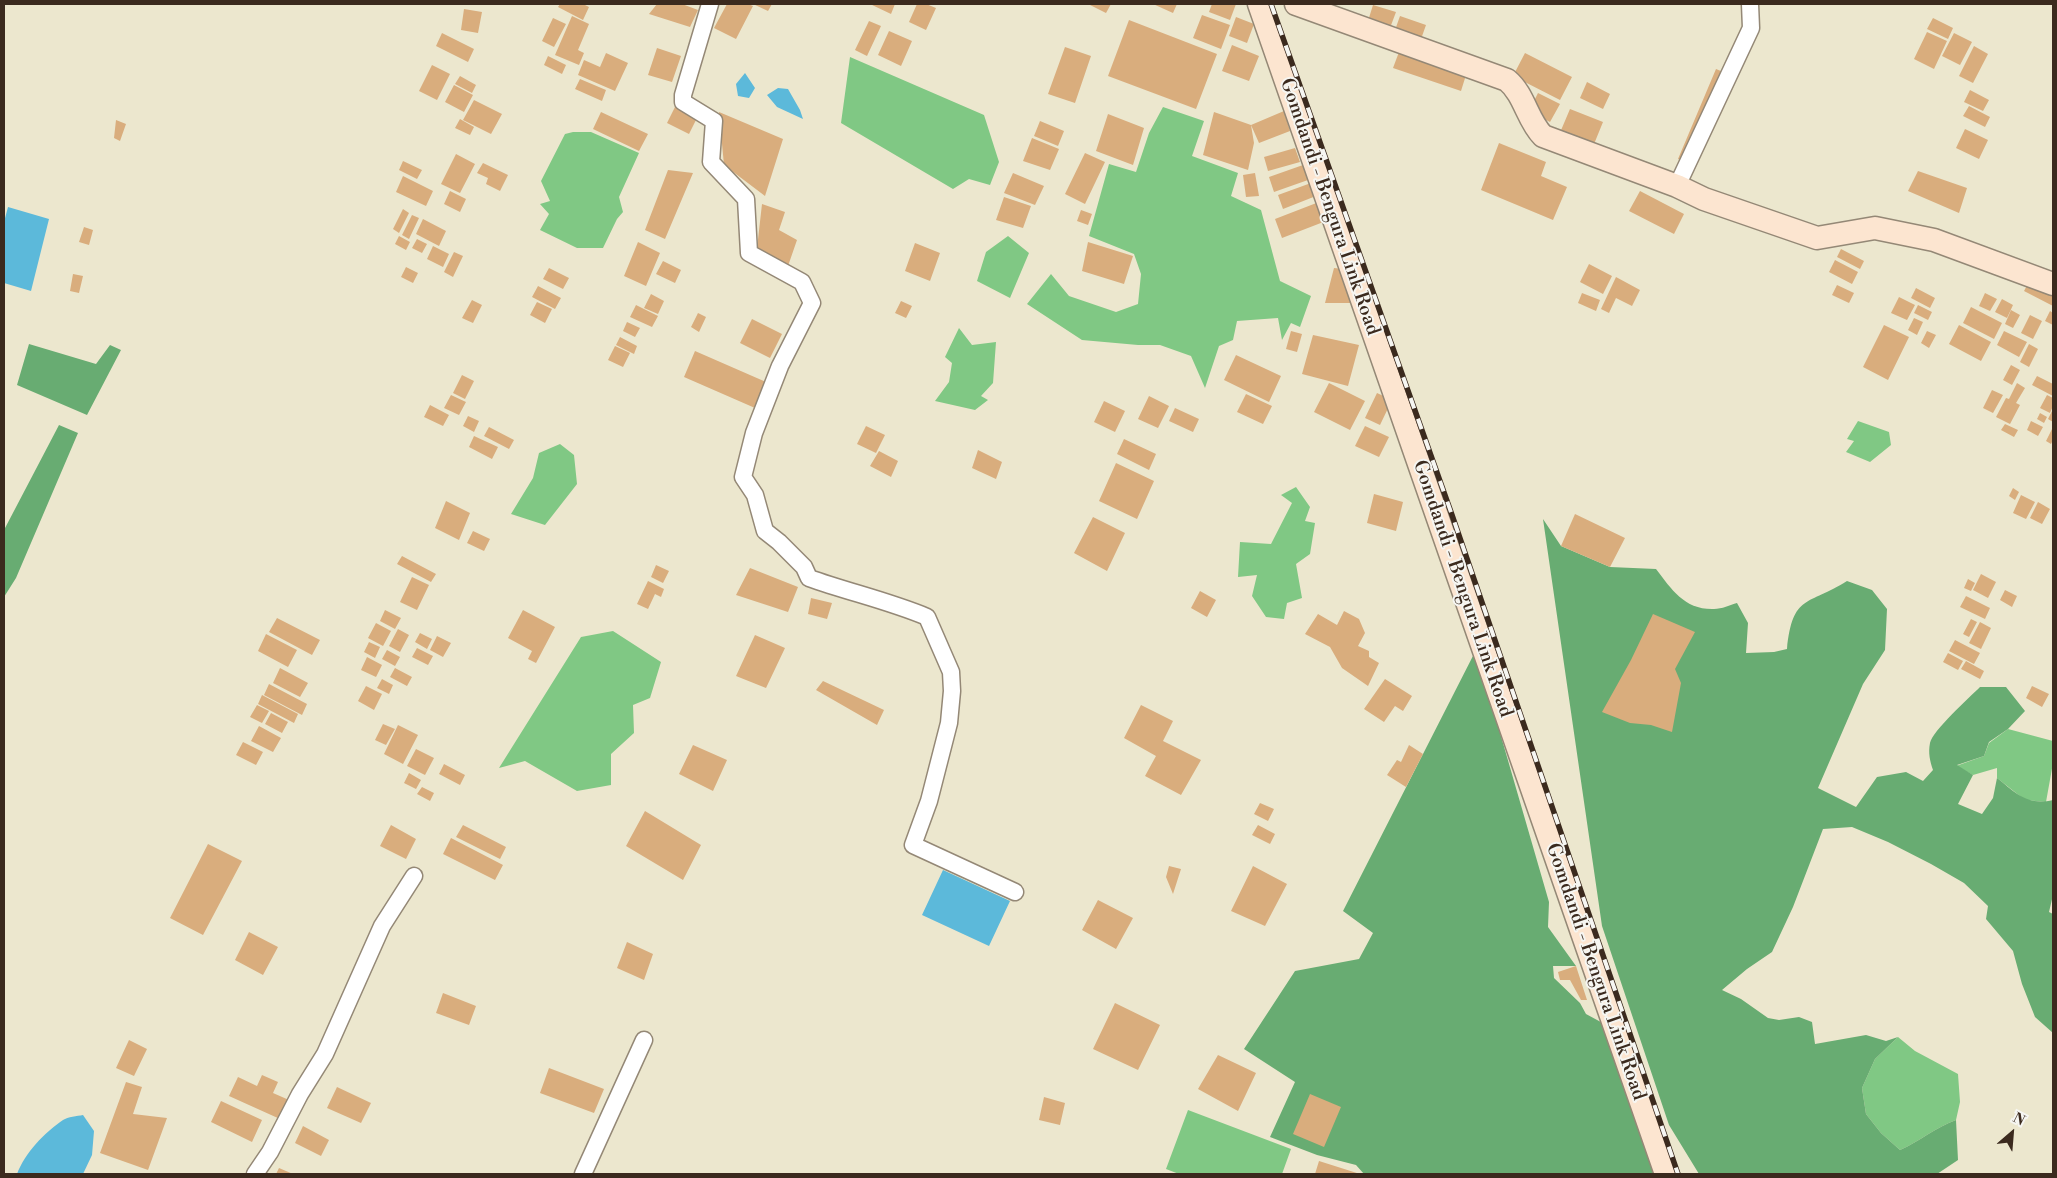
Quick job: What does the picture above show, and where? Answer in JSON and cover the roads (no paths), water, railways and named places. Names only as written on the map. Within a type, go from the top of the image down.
[{"type":"main road","name":"Gomdandi - Bengura Link Road","points":[[1259,4],[1666,1174]]},
{"type":"main road","points":[[1296,4],[1507,80],[1518,91],[1537,130],[1543,136],[1677,186],[1704,199],[1817,238],[1875,228],[1934,240],[2053,284]]},
{"type":"street","points":[[710,4],[682,95],[683,102],[714,120],[711,162],[746,199],[749,253],[802,282],[812,303],[780,366],[754,433],[743,477],[755,495],[765,532],[779,542],[804,567],[809,578],[845,591],[902,607],[927,617],[951,672],[952,691],[949,723],[929,801],[913,845],[1015,892]]},
{"type":"street","points":[[1677,186],[1751,28],[1750,4]]},
{"type":"street","points":[[255,1174],[270,1152],[300,1094],[325,1054],[382,926],[414,876]]},
{"type":"street","points":[[583,1174],[644,1040]]},
{"type":"water","points":[[745,73],[755,88],[749,98],[738,96],[736,84]]},
{"type":"water","points":[[778,88],[788,89],[803,119],[777,107],[767,95]]},
{"type":"water","points":[[8,207],[49,219],[31,291],[4,283],[4,222]]},
{"type":"water","points":[[943,870],[1010,901],[989,946],[922,915]]},
{"type":"water","points":[[83,1115],[94,1131],[92,1155],[83,1174],[17,1174],[30,1151],[49,1131],[65,1119]]},
{"type":"railway","points":[[1271,4],[1452,515],[1678,1174]]}]
